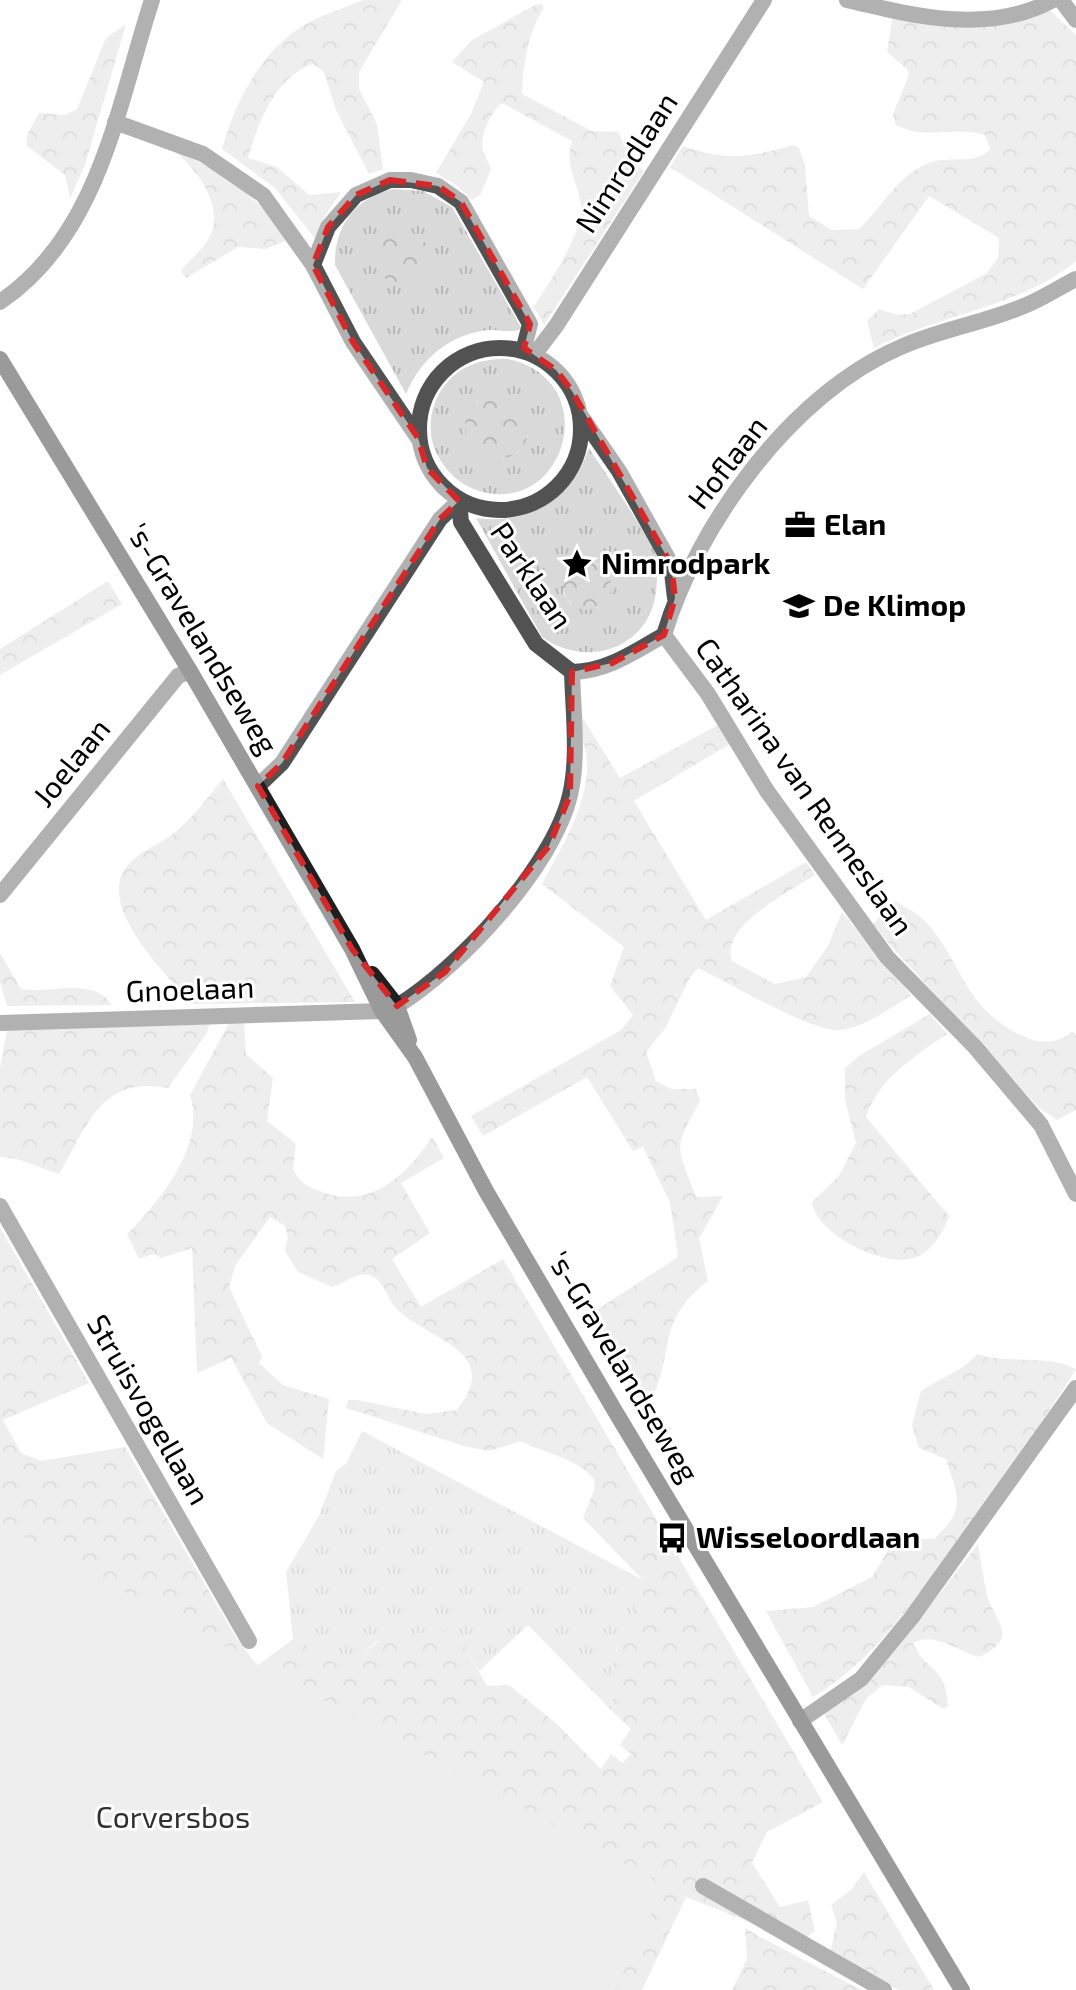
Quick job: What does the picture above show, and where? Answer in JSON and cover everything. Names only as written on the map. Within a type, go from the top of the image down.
[{"type":"street","points":[[0,302],[48,262],[74,224],[95,182],[152,0]]},
{"type":"street","name":"Nimrodlaan","points":[[528,353],[556,326],[764,0]]},
{"type":"street","points":[[847,0],[940,19],[992,18],[1033,11],[1053,0]]},
{"type":"street","points":[[1061,0],[1076,20]]},
{"type":"street","points":[[115,122],[203,154],[263,195],[313,265],[353,342],[418,438],[427,468],[459,501],[488,511],[519,510],[547,497],[569,475],[580,446],[581,416]]},
{"type":"street","points":[[313,265],[328,227],[356,195],[390,180],[411,180],[438,186],[461,202],[530,324],[528,353]]},
{"type":"street","name":"Hoflaan","points":[[664,635],[675,598],[716,520],[761,461],[808,408],[850,375],[901,347],[1033,303],[1076,279]]},
{"type":"street","points":[[418,438],[419,411],[424,399],[447,366],[470,353],[496,348],[528,353],[556,370],[572,391],[581,416],[619,471],[671,564],[675,598]]},
{"type":"street","name":"'s-Gravelandseweg","points":[[0,359],[390,1008],[486,1191],[962,1990]]},
{"type":"street","points":[[258,786],[282,763],[440,519],[459,501]]},
{"type":"street","name":"Parklaan","points":[[459,501],[461,522],[536,644],[572,672]]},
{"type":"street","points":[[390,1008],[445,972],[478,939],[549,846],[570,795],[574,735],[572,672],[586,672],[612,663],[664,635]]},
{"type":"street","name":"Catharina van Renneslaan","points":[[664,635],[708,694],[767,791],[887,957],[975,1047],[1041,1125],[1076,1194]]},
{"type":"street","name":"Joelaan","points":[[0,895],[178,676],[190,671]]},
{"type":"street","name":"Gnoelaan","points":[[0,1023],[390,1008]]},
{"type":"street","name":"Struisvogellaan","points":[[0,1206],[249,1641]]},
{"type":"street","points":[[800,1721],[861,1679],[912,1617],[1076,1388]]},
{"type":"street","points":[[703,1886],[884,1990]]},
{"type":"highlighted area","points":[[390,180],[438,186],[461,202],[530,324],[524,348],[556,370],[572,391],[671,564],[675,598],[664,635],[612,663],[572,672],[570,795],[549,846],[445,972],[397,1006],[352,949],[258,786],[282,763],[440,519],[459,501],[427,468],[418,438],[353,342],[313,265],[328,227],[356,195]]},
{"type":"green space","points":[[363,0],[402,0],[359,72],[359,89],[377,124],[383,169],[369,174],[336,110],[324,72],[313,64],[300,70],[278,90],[263,116],[248,158],[277,167],[309,195],[341,192],[324,217],[316,240],[275,188],[222,149],[242,97],[273,51],[308,23]]},
{"type":"green space","points":[[542,4],[544,8],[527,49],[522,94],[592,131],[618,132],[633,161],[644,171],[544,325],[534,307],[566,253],[580,219],[580,199],[570,160],[572,141],[502,103],[484,132],[483,151],[491,169],[481,194],[472,200],[456,185],[436,173],[471,114],[484,82],[452,62],[472,40]]},
{"type":"green space","points":[[1051,11],[1076,35],[1076,261],[1030,290],[899,336],[874,348],[867,321],[879,309],[897,315],[910,314],[987,273],[998,258],[999,238],[929,196],[863,289],[670,167],[683,146],[713,154],[738,156],[794,145],[799,148],[805,165],[809,216],[832,230],[859,229],[898,185],[916,170],[934,161],[976,158],[990,149],[985,135],[974,132],[929,133],[896,125],[893,114],[909,75],[907,69],[887,52],[893,14],[1008,20]]},
{"type":"green space","points":[[126,24],[85,165],[70,198],[65,175],[27,146],[27,135],[39,113],[65,115],[77,109],[106,38]]},
{"type":"green space","points":[[174,151],[209,167],[238,186],[290,239],[266,249],[238,247],[186,278],[181,271],[206,243],[214,218],[208,192],[201,180]]},
{"type":"green space","points":[[393,189],[423,191],[452,207],[522,329],[476,332],[450,342],[420,369],[406,394],[335,265],[338,238],[349,216],[368,199]]},
{"type":"green space","points":[[404,232],[423,240],[431,259],[423,278],[404,286],[385,278],[377,259],[385,240]]},
{"type":"green space","points":[[508,359],[538,372],[557,392],[564,417],[562,443],[552,466],[534,484],[509,494],[479,491],[455,478],[434,448],[431,430],[435,402],[450,379],[473,364]],"holes":[[[477,401],[528,436],[518,452],[502,459],[466,420]]]},
{"type":"green space","points":[[497,395],[509,397],[520,404],[527,415],[527,439],[520,450],[509,457],[497,459],[485,457],[474,450],[467,439],[465,427],[467,415],[474,404],[485,397]]},
{"type":"green space","points":[[589,448],[657,558],[656,594],[645,622],[621,644],[590,652],[557,646],[542,637],[476,518],[496,519],[531,513],[560,495],[581,466]],"holes":[[[582,562],[598,564],[610,580],[609,596],[597,608],[570,604],[563,593],[566,573]]]},
{"type":"green space","points":[[587,562],[604,569],[611,586],[604,603],[587,610],[570,603],[563,586],[570,569]]},
{"type":"green space","points":[[108,581],[122,604],[0,675],[0,649]]},
{"type":"green space","points":[[583,718],[620,778],[718,725],[730,744],[634,801],[706,920],[806,862],[815,875],[746,923],[736,935],[731,948],[732,961],[775,984],[806,977],[828,946],[842,912],[911,995],[867,1021],[839,1030],[827,1029],[791,1015],[698,968],[689,979],[666,1027],[646,1052],[656,1081],[671,1089],[696,1089],[700,1101],[681,1140],[682,1157],[696,1197],[723,1196],[699,1238],[708,1281],[679,1312],[672,1327],[661,1374],[645,1410],[589,1315],[678,1257],[670,1202],[643,1147],[633,1151],[587,1077],[483,1136],[471,1116],[621,1030],[633,1015],[610,986],[624,947],[542,884],[573,825],[584,793],[587,754],[581,734]]},
{"type":"green space","points":[[223,779],[355,1002],[193,1004],[152,958],[126,919],[120,899],[120,881],[128,865],[177,830]]},
{"type":"green space","points":[[895,901],[926,922],[975,997],[1001,1023],[1033,1040],[1053,1041],[1072,1032],[1076,1036],[1076,1110],[1057,1120],[1038,1107],[891,946],[873,924]]},
{"type":"green space","points":[[0,953],[21,989],[83,989],[104,996],[112,1005],[7,1006],[0,982]]},
{"type":"green space","points":[[930,1014],[947,1034],[911,1059],[889,1080],[879,1091],[866,1117],[949,1216],[944,1229],[926,1252],[901,1260],[886,1258],[853,1246],[838,1236],[825,1226],[812,1202],[839,1176],[856,1143],[845,1100],[845,1068],[859,1056]]},
{"type":"green space","points":[[230,1021],[244,1021],[246,1054],[273,1078],[267,1121],[296,1144],[293,1169],[298,1178],[309,1186],[339,1196],[371,1193],[399,1176],[432,1137],[444,1158],[401,1183],[430,1233],[392,1259],[421,1307],[503,1259],[823,1802],[767,1832],[752,1863],[780,1907],[808,1900],[815,1931],[801,1942],[686,1897],[642,1990],[0,1990],[0,1228],[89,1383],[3,1420],[21,1453],[41,1461],[125,1447],[234,1634],[257,1666],[293,1639],[333,1657],[355,1660],[386,1636],[450,1631],[459,1636],[487,1686],[509,1685],[557,1724],[601,1769],[611,1754],[623,1763],[631,1754],[620,1745],[631,1729],[613,1712],[614,1668],[616,1653],[643,1580],[583,1518],[595,1488],[594,1479],[570,1461],[521,1441],[489,1451],[464,1446],[346,1408],[348,1400],[357,1400],[426,1414],[457,1410],[469,1390],[472,1374],[468,1361],[458,1350],[398,1310],[372,1276],[357,1276],[332,1287],[298,1272],[285,1251],[288,1237],[285,1226],[270,1217],[235,1266],[229,1287],[262,1357],[259,1363],[283,1385],[329,1399],[323,1459],[267,1423],[231,1358],[197,1373],[192,1248],[161,1258],[154,1254],[139,1259],[127,1234],[166,1188],[186,1152],[192,1133],[190,1095]]},
{"type":"green space","points":[[210,1022],[207,1033],[168,1088],[145,1086],[127,1089],[99,1108],[59,1174],[17,1159],[0,1157],[0,1068],[8,1024]]},
{"type":"green space","points":[[977,1354],[1002,1359],[1052,1361],[1076,1369],[1004,1478],[910,1606],[856,1665],[813,1697],[766,1611],[813,1607],[872,1577],[895,1539],[934,1539],[944,1529],[957,1502],[946,1459],[919,1448],[912,1425],[921,1391],[958,1370]]},
{"type":"green space","points":[[362,1431],[643,1580],[638,1604],[616,1650],[613,1712],[528,1625],[479,1671],[459,1636],[376,1642],[355,1661],[333,1657],[293,1639],[286,1572],[319,1516],[336,1471],[346,1464]]},
{"type":"green space","name":"Corversbos","points":[[0,1524],[665,1886],[615,1990],[0,1990]]},
{"type":"green space","points":[[978,1544],[987,1595],[1002,1629],[999,1643],[979,1657],[930,1639],[913,1643],[939,1675],[948,1706],[943,1709],[909,1687],[882,1685],[866,1699],[842,1745],[824,1714],[887,1655]]},
{"type":"green space","points":[[864,1872],[934,1990],[899,1990],[830,1953],[837,1922],[831,1905],[852,1889]]},
{"type":"green space","points":[[745,1928],[861,1990],[732,1990],[747,1959]]},
{"type":"place","name":"Elan","points":[[800,525]]},
{"type":"place","name":"Nimrodpark","points":[[577,564]]},
{"type":"place","name":"De Klimop","points":[[799,606]]},
{"type":"place","name":"Wisseloordlaan","points":[[672,1538]]}]
